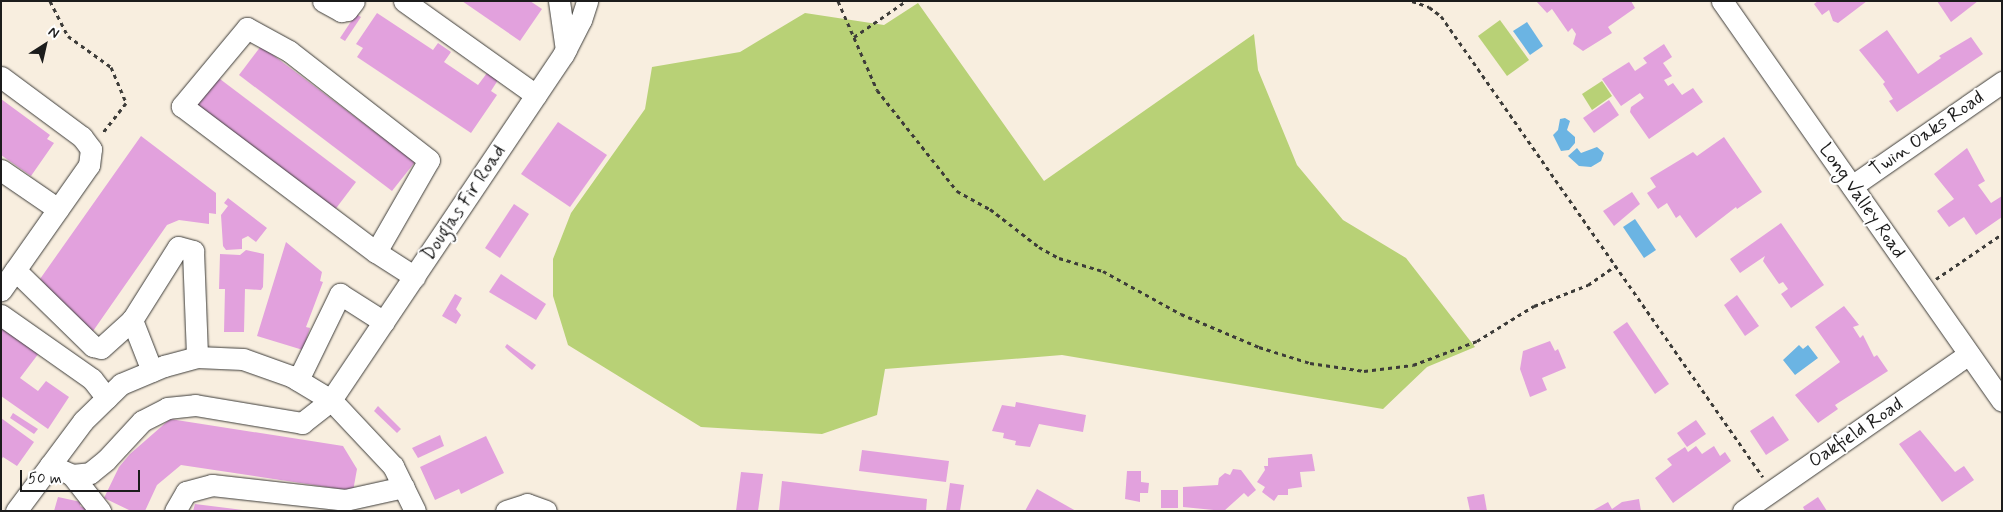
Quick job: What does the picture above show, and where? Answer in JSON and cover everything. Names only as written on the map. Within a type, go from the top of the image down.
[{"type":"street","points":[[323,1],[341,11],[347,10],[354,1]]},
{"type":"street","points":[[404,1],[536,95]]},
{"type":"street","points":[[558,1],[566,50]]},
{"type":"street","name":"Douglas Fir Road","points":[[72,475],[90,473],[106,460],[142,421],[167,408],[195,405],[302,424],[331,400],[566,50],[587,1]]},
{"type":"street","name":"Long Valley Road","points":[[1722,1],[2002,400]]},
{"type":"street","points":[[376,252],[429,160],[289,51],[246,28],[182,106],[376,252],[414,277]]},
{"type":"street","points":[[1,77],[82,137],[91,149],[89,164],[1,290]]},
{"type":"street","name":"Twin Oaks Road","points":[[1852,186],[2002,82]]},
{"type":"street","points":[[1,170],[58,210]]},
{"type":"street","points":[[15,270],[93,346],[101,348],[132,320],[178,247],[193,251],[197,357]]},
{"type":"street","points":[[298,380],[340,294],[384,322]]},
{"type":"street","points":[[1,316],[92,379],[107,398]]},
{"type":"street","points":[[132,320],[152,371]]},
{"type":"street","name":"Oakfield Road","points":[[1743,511],[1969,354]]},
{"type":"street","points":[[16,511],[83,421],[121,384],[152,371],[197,357],[243,360],[298,380],[331,400],[393,466],[415,511]]},
{"type":"street","points":[[50,465],[72,475],[100,511]]},
{"type":"street","points":[[175,511],[186,492],[212,485],[346,500],[404,488]]},
{"type":"street","points":[[506,511],[526,504],[546,511]]},
{"type":"path","points":[[50,1],[68,36],[111,67],[126,103],[91,149]]},
{"type":"path","points":[[838,1],[878,90],[957,190],[990,209],[1039,247],[1059,258],[1103,271],[1181,314],[1259,347],[1310,363],[1364,371],[1414,366],[1477,341],[1534,306],[1588,284],[1615,266]]},
{"type":"path","points":[[854,37],[906,1]]},
{"type":"path","points":[[1412,1],[1429,7],[1441,16],[1772,490]]},
{"type":"path","points":[[1924,288],[2002,234]]},
{"type":"green space","points":[[918,3],[1044,181],[1254,34],[1258,70],[1297,165],[1343,220],[1406,258],[1475,347],[1427,367],[1383,409],[1062,355],[885,369],[877,415],[822,434],[701,427],[568,345],[553,296],[553,259],[571,213],[645,109],[652,67],[740,52],[805,13],[884,25]]},
{"type":"green space","points":[[1500,20],[1529,60],[1507,76],[1478,36]]},
{"type":"green space","points":[[1602,81],[1612,96],[1592,110],[1582,94]]},
{"type":"water","points":[[1527,22],[1543,46],[1530,55],[1513,31]]},
{"type":"water","points":[[1565,118],[1570,121],[1567,130],[1575,137],[1575,143],[1569,150],[1561,151],[1553,135],[1558,130],[1560,119]]},
{"type":"water","points":[[1597,147],[1604,153],[1601,161],[1591,167],[1579,166],[1568,156],[1577,148],[1581,153]]},
{"type":"water","points":[[1635,219],[1656,250],[1644,258],[1623,227]]},
{"type":"water","points":[[1799,345],[1803,349],[1808,345],[1818,358],[1795,375],[1783,360]]},
{"type":"building","points":[[462,1],[530,1],[542,9],[520,41]]},
{"type":"building","points":[[1536,1],[1631,1],[1635,8],[1608,27],[1612,33],[1583,51],[1573,44],[1576,34],[1572,28],[1568,32],[1552,9],[1547,13]]},
{"type":"building","points":[[1818,1],[1867,1],[1838,23],[1833,21],[1829,10],[1822,15],[1814,4]]},
{"type":"building","points":[[1937,1],[1978,1],[1951,22]]},
{"type":"building","points":[[377,13],[433,50],[438,43],[451,52],[444,62],[478,85],[487,73],[498,80],[491,91],[497,95],[471,133],[357,57],[363,48],[356,44]]},
{"type":"building","points":[[356,14],[361,17],[345,41],[340,38]]},
{"type":"building","points":[[1887,30],[1918,74],[1941,58],[1939,56],[1971,37],[1983,54],[1897,112],[1889,101],[1893,99],[1883,84],[1885,82],[1859,50]]},
{"type":"building","points":[[1664,44],[1672,57],[1663,63],[1672,76],[1664,80],[1668,86],[1673,83],[1682,95],[1693,88],[1703,102],[1649,139],[1630,112],[1631,107],[1644,98],[1640,93],[1621,106],[1602,79],[1629,62],[1635,71],[1647,63],[1643,58]]},
{"type":"building","points":[[261,46],[415,162],[392,191],[239,75]]},
{"type":"building","points":[[216,76],[356,182],[334,211],[194,105]]},
{"type":"building","points":[[1,99],[50,135],[47,139],[54,143],[31,176],[1,155]]},
{"type":"building","points":[[1609,100],[1619,115],[1594,133],[1583,118]]},
{"type":"building","points":[[558,122],[607,155],[570,207],[521,174]]},
{"type":"building","points":[[141,136],[216,193],[216,214],[209,213],[209,224],[179,220],[167,225],[91,334],[40,279]]},
{"type":"building","points":[[1724,137],[1762,192],[1737,209],[1736,207],[1696,238],[1680,215],[1676,218],[1667,203],[1658,209],[1647,193],[1656,187],[1650,178],[1693,152],[1697,156]]},
{"type":"building","points":[[1967,148],[1985,181],[1978,185],[1991,203],[2002,196],[2002,217],[1976,235],[1964,217],[1949,227],[1937,211],[1954,199],[1934,174]]},
{"type":"building","points":[[1632,192],[1640,204],[1614,226],[1603,211]]},
{"type":"building","points":[[228,198],[267,228],[256,242],[248,236],[242,239],[242,249],[226,250],[223,246],[221,215],[228,206],[224,203]]},
{"type":"building","points":[[514,204],[529,214],[500,258],[485,248]]},
{"type":"building","points":[[1781,223],[1824,285],[1791,308],[1781,294],[1788,289],[1783,282],[1779,284],[1763,261],[1765,256],[1740,273],[1730,259]]},
{"type":"building","points":[[286,242],[322,272],[320,281],[323,282],[306,327],[310,328],[303,350],[257,336]]},
{"type":"building","points":[[246,250],[264,254],[263,287],[261,290],[245,289],[244,332],[224,332],[225,289],[219,289],[220,254],[240,255]]},
{"type":"building","points":[[501,274],[546,304],[536,320],[489,292]]},
{"type":"building","points":[[455,294],[462,298],[456,309],[461,315],[456,324],[442,316]]},
{"type":"building","points":[[1737,295],[1759,326],[1745,336],[1724,305]]},
{"type":"building","points":[[1844,306],[1859,325],[1853,327],[1860,338],[1863,335],[1874,357],[1877,355],[1888,371],[1835,405],[1838,409],[1818,423],[1795,395],[1840,362],[1815,327]]},
{"type":"building","points":[[1627,322],[1669,384],[1655,394],[1613,332]]},
{"type":"building","points":[[1,326],[39,353],[20,378],[38,391],[46,381],[69,397],[48,429],[1,396]]},
{"type":"building","points":[[1550,341],[1555,351],[1558,349],[1566,368],[1542,378],[1547,390],[1530,397],[1520,369],[1523,351]]},
{"type":"building","points":[[507,344],[536,365],[532,370],[505,347]]},
{"type":"building","points":[[1016,402],[1086,415],[1083,432],[1039,424],[1030,447],[1015,445],[1016,441],[1003,438],[1004,433],[992,431],[1002,405],[1015,407]]},
{"type":"building","points":[[378,406],[401,429],[397,433],[374,411]]},
{"type":"building","points":[[13,413],[38,429],[34,434],[10,418]]},
{"type":"building","points":[[1773,416],[1789,440],[1766,455],[1750,431]]},
{"type":"building","points":[[1,418],[34,442],[17,466],[3,457],[1,460]]},
{"type":"building","points":[[170,419],[343,446],[357,469],[353,491],[181,465],[157,485],[145,511],[131,511],[104,498],[119,467],[130,454]]},
{"type":"building","points":[[1696,420],[1706,434],[1687,447],[1677,433]]},
{"type":"building","points":[[1920,430],[1955,472],[1964,466],[1974,480],[1942,502],[1899,444]]},
{"type":"building","points":[[440,435],[444,446],[418,458],[412,448]]},
{"type":"building","points":[[486,436],[504,473],[461,494],[459,489],[435,500],[420,467]]},
{"type":"building","points":[[1696,446],[1702,454],[1714,446],[1720,456],[1725,452],[1731,461],[1673,503],[1655,478],[1672,465],[1667,459],[1685,447],[1688,452]]},
{"type":"building","points":[[862,450],[949,461],[946,482],[859,471]]},
{"type":"building","points":[[1312,454],[1315,471],[1300,472],[1302,487],[1288,489],[1288,495],[1278,495],[1274,501],[1262,492],[1265,487],[1257,482],[1265,470],[1264,466],[1268,466],[1268,458]]},
{"type":"building","points":[[1233,469],[1241,470],[1256,490],[1248,497],[1244,493],[1224,511],[1183,507],[1183,487],[1218,485],[1219,478],[1225,473],[1230,475]]},
{"type":"building","points":[[1127,471],[1141,471],[1141,482],[1149,483],[1148,493],[1140,493],[1140,502],[1125,499]]},
{"type":"building","points":[[741,472],[763,474],[758,511],[736,511]]},
{"type":"building","points":[[782,481],[927,499],[926,511],[779,511]]},
{"type":"building","points":[[950,483],[964,485],[960,511],[946,511]]},
{"type":"building","points":[[1037,489],[1076,511],[1025,511]]},
{"type":"building","points":[[1161,490],[1178,490],[1178,508],[1161,508]]},
{"type":"building","points":[[1484,494],[1487,511],[1470,511],[1467,497]]},
{"type":"building","points":[[58,497],[81,502],[80,506],[91,511],[54,511]]},
{"type":"building","points":[[1818,497],[1827,511],[1805,511],[1803,507]]},
{"type":"building","points":[[1639,499],[1641,511],[1592,511],[1608,502],[1612,509],[1622,502]]},
{"type":"building","points":[[195,504],[243,510],[243,511],[193,511]]}]
